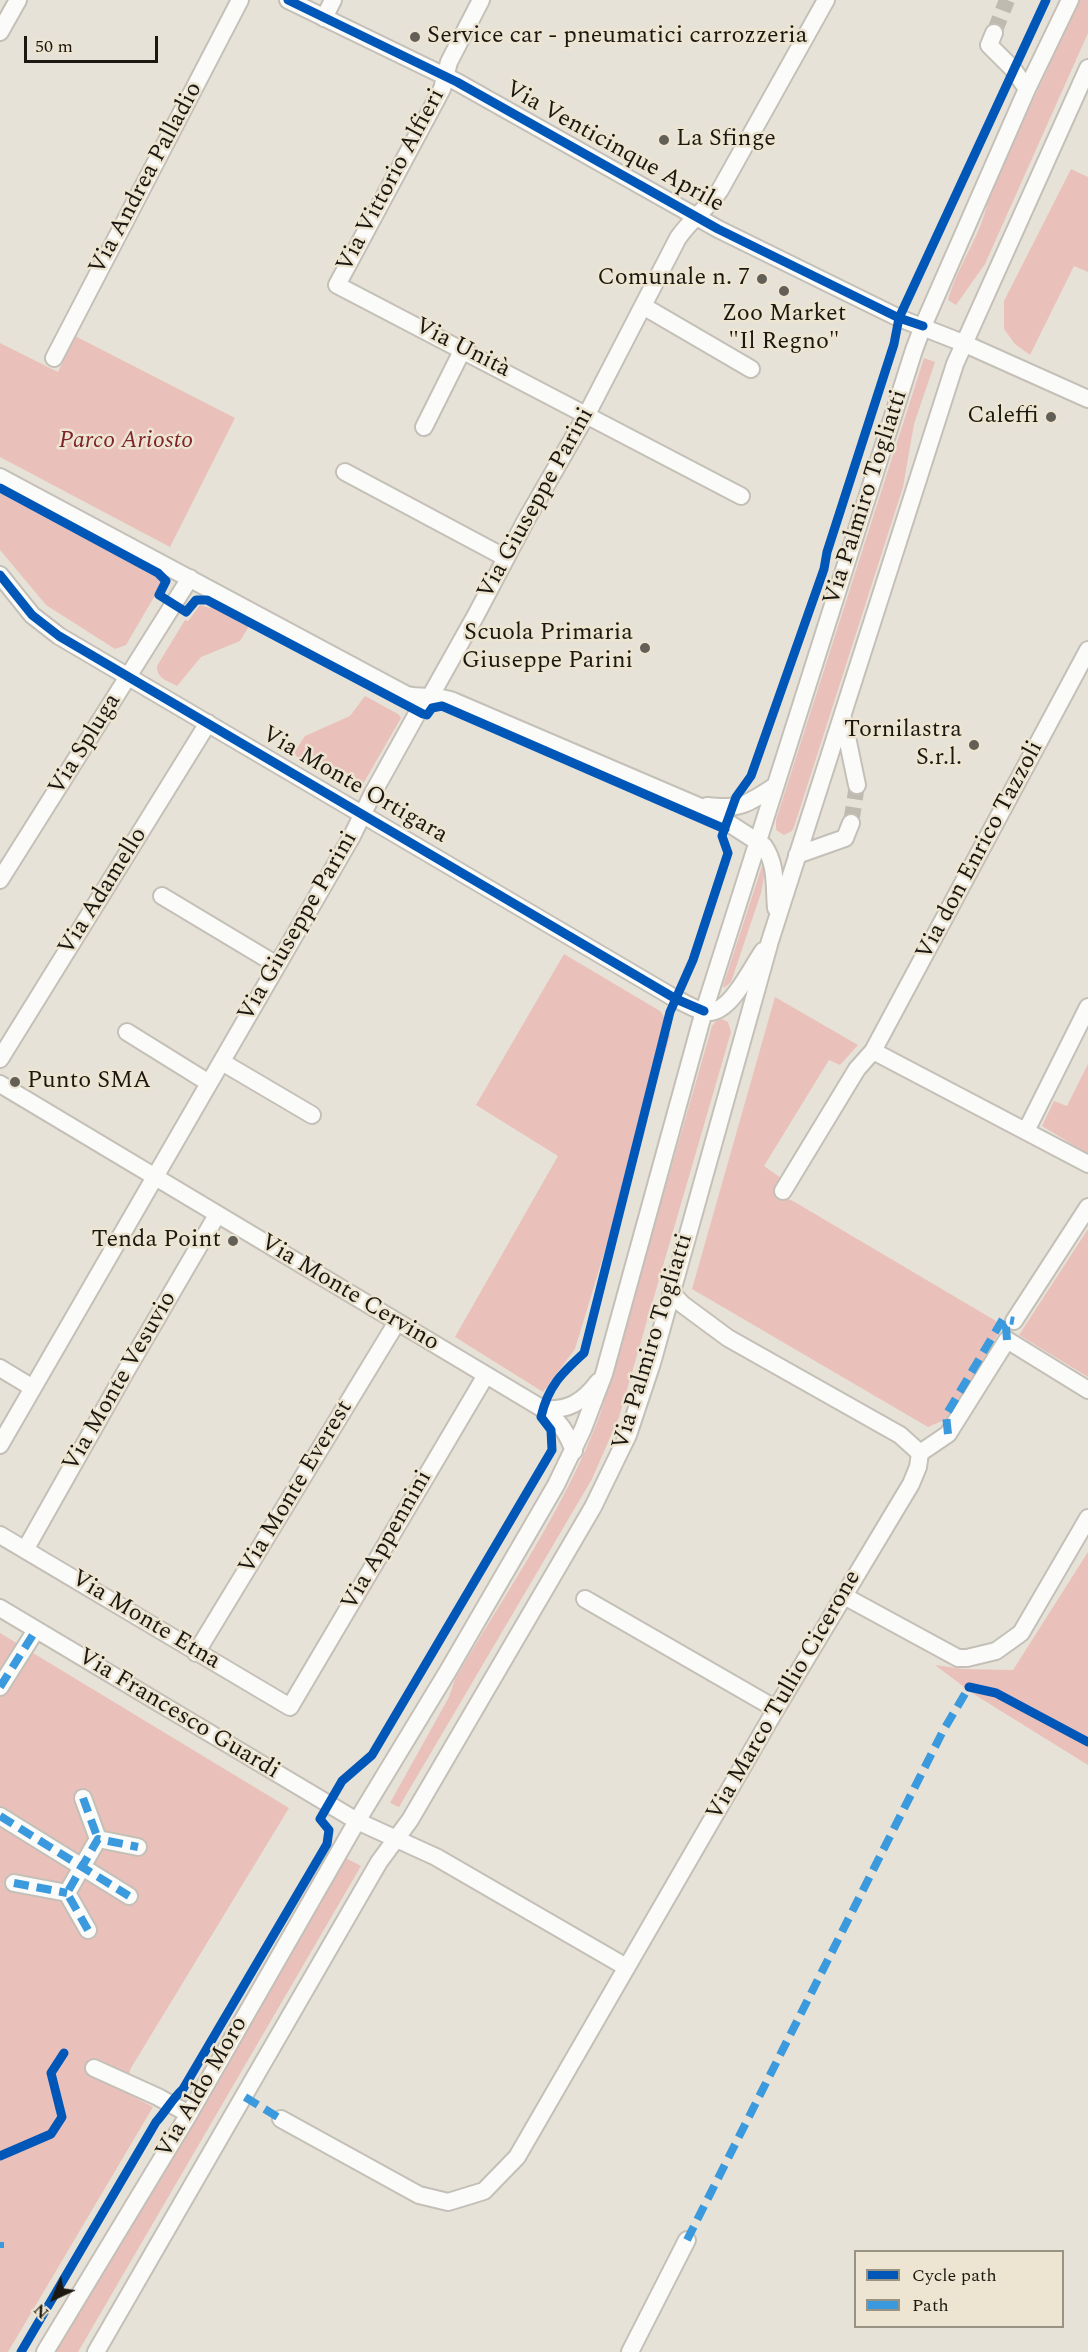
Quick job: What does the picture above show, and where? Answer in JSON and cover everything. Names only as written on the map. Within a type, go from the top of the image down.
[{"type":"street","points":[[0,32],[18,0]]},
{"type":"street","name":"Via Andrea Palladio","points":[[54,358],[240,0]]},
{"type":"street","name":"Via Venticinque Aprile","points":[[288,0],[446,76],[678,205],[695,217],[899,318],[963,343],[1088,399]]},
{"type":"street","points":[[324,18],[333,0]]},
{"type":"street","name":"Via Vittorio Alfieri","points":[[337,285],[442,89],[449,62],[481,0]]},
{"type":"street","name":"Via Giuseppe Parini","points":[[0,1445],[364,815],[373,793],[418,712],[429,697],[587,414],[678,238],[695,217],[710,205],[720,190],[826,0]]},
{"type":"street","name":"Via Palmiro Togliatti","points":[[357,1821],[454,1660],[574,1451],[604,1374],[704,1011],[923,326],[1027,89],[1070,0]]},
{"type":"street","points":[[994,33],[989,45],[1013,69],[1027,89]]},
{"type":"street","name":"Via Palmiro Togliatti","points":[[398,1839],[605,1485],[640,1404],[777,917],[955,364],[1088,68]]},
{"type":"street","name":"Via Unità","points":[[337,285],[464,349],[741,496]]},
{"type":"street","points":[[643,306],[751,369]]},
{"type":"street","points":[[424,427],[464,349]]},
{"type":"street","points":[[345,472],[506,558]]},
{"type":"street","points":[[0,477],[398,691],[416,697],[440,696],[453,701],[719,816],[764,846],[773,863],[777,917]]},
{"type":"street","name":"Via Monte Ortigara","points":[[0,575],[41,623],[676,999],[704,1011]]},
{"type":"street","name":"Via Spluga","points":[[0,880],[130,677],[190,578]]},
{"type":"street","name":"Via don Enrico Tazzoli","points":[[783,1191],[857,1069],[873,1051],[1088,650]]},
{"type":"street","points":[[842,716],[857,785]]},
{"type":"street","name":"Via Adamello","points":[[0,1059],[208,723]]},
{"type":"street","points":[[685,801],[732,808],[752,801],[775,786]]},
{"type":"street","points":[[797,855],[845,838],[851,823]]},
{"type":"street","points":[[162,896],[277,965]]},
{"type":"street","name":"Via Palmiro Togliatti","points":[[704,1011],[719,1010],[731,999],[770,941]]},
{"type":"street","points":[[1026,1131],[1088,1007]]},
{"type":"street","points":[[127,1032],[209,1083]]},
{"type":"street","points":[[873,1051],[1088,1164]]},
{"type":"street","points":[[222,1062],[312,1115]]},
{"type":"street","name":"Via Monte Cervino","points":[[0,1084],[543,1409],[564,1429],[574,1451]]},
{"type":"street","points":[[1014,1321],[1088,1207]]},
{"type":"street","name":"Via Monte Vesuvio","points":[[25,1550],[217,1215]]},
{"type":"street","points":[[672,1292],[682,1304],[714,1329],[900,1435],[920,1453],[948,1434],[1007,1340],[1088,1390]]},
{"type":"street","name":"Via Monte Everest","points":[[196,1653],[397,1322]]},
{"type":"street","points":[[0,1368],[33,1388]]},
{"type":"street","points":[[543,1409],[562,1409],[573,1406],[604,1374]]},
{"type":"street","name":"Via Appennini","points":[[290,1707],[486,1375]]},
{"type":"street","name":"Via Marco Tullio Cicerone","points":[[281,2119],[419,2195],[448,2202],[484,2191],[517,2157],[776,1709],[910,1484],[918,1467],[920,1453]]},
{"type":"street","points":[[844,1596],[958,1658],[996,1651],[1021,1633],[1088,1518]]},
{"type":"street","name":"Via Monte Etna","points":[[0,1535],[290,1707]]},
{"type":"street","points":[[585,1599],[776,1709]]},
{"type":"street","name":"Via Francesco Guardi","points":[[0,1608],[357,1821],[398,1839]]},
{"type":"street","points":[[0,1687],[36,1630]]},
{"type":"street","points":[[67,1893],[98,1839],[83,1798]]},
{"type":"street","points":[[0,1816],[129,1896]]},
{"type":"street","name":"Via Aldo Moro","points":[[45,2352],[189,2114],[357,1821]]},
{"type":"street","points":[[98,1839],[138,1847]]},
{"type":"street","points":[[398,1839],[436,1857],[626,1967]]},
{"type":"street","name":"Via Aldo Moro","points":[[96,2352],[379,1862],[398,1839]]},
{"type":"street","points":[[14,1883],[67,1893],[88,1930]]},
{"type":"street","points":[[94,2068],[189,2114]]},
{"type":"street","points":[[630,2352],[687,2240]]},
{"type":"green space","points":[[1080,0],[1088,0],[1088,33],[985,264],[956,305],[948,300],[952,286],[982,222],[989,194]]},
{"type":"green space","points":[[1071,169],[1088,177],[1088,272],[1074,266],[1030,355],[1015,344],[1004,329],[1004,301]]},
{"type":"green space","name":"Parco Ariosto","points":[[75,336],[235,418],[170,547],[0,457],[0,343],[58,372]]},
{"type":"green space","points":[[924,358],[935,362],[914,424],[903,487],[794,827],[792,831],[784,835],[776,830],[776,820]]},
{"type":"green space","points":[[0,492],[164,580],[126,645],[115,649],[46,605],[0,550]]},
{"type":"green space","points":[[200,605],[210,608],[211,606],[249,626],[240,641],[201,657],[177,686],[166,681],[158,673],[157,666],[185,620],[188,621]]},
{"type":"green space","points":[[365,696],[398,714],[401,718],[363,784],[354,790],[293,754],[305,736],[350,716]]},
{"type":"green space","points":[[762,866],[765,872],[761,893],[731,982],[724,988],[723,986]]},
{"type":"green space","points":[[564,954],[660,1011],[670,1036],[575,1349],[543,1392],[455,1337],[558,1156],[476,1105]]},
{"type":"green space","points":[[775,997],[858,1045],[840,1065],[829,1060],[764,1166],[781,1178],[773,1192],[793,1201],[996,1321],[998,1334],[949,1418],[928,1427],[692,1289]]},
{"type":"green space","points":[[722,1019],[728,1022],[731,1032],[619,1417],[592,1479],[399,1807],[390,1803],[449,1697],[455,1679],[553,1515],[587,1447],[601,1412],[712,1026],[716,1021]]},
{"type":"green space","points":[[1088,1064],[1088,1154],[1042,1126],[1054,1101],[1067,1106]]},
{"type":"green space","points":[[1088,1229],[1088,1377],[1019,1335]]},
{"type":"green space","points":[[1088,1552],[1088,1765],[972,1693],[935,1665],[964,1669],[1013,1670]]},
{"type":"green space","points":[[0,1633],[289,1808],[131,2068],[123,2091],[153,2107],[8,2352],[0,2352]]},
{"type":"green space","points":[[344,1857],[361,1866],[78,2352],[54,2352]]},
{"type":"tunnel","points":[[994,33],[1007,0]]},
{"type":"tunnel","points":[[851,823],[857,785]]},
{"type":"marked path","points":[[948,1434],[946,1415],[1003,1319],[1014,1321]]},
{"type":"marked path","points":[[1007,1340],[1006,1327],[1014,1321]]},
{"type":"marked path","points":[[0,1687],[36,1630]]},
{"type":"marked path","points":[[687,2240],[943,1731],[969,1687]]},
{"type":"marked path","points":[[83,1798],[98,1839]]},
{"type":"marked path","points":[[0,1816],[129,1896]]},
{"type":"marked path","points":[[88,1930],[67,1893],[98,1839],[138,1847]]},
{"type":"marked path","points":[[14,1883],[67,1893]]},
{"type":"marked path","points":[[245,2097],[281,2119]]},
{"type":"marked path","points":[[0,2242],[0,2248]]},
{"type":"cycle path","points":[[288,0],[457,82],[718,229],[899,318],[923,326]]},
{"type":"cycle path","points":[[21,2352],[156,2122],[183,2089],[327,1844],[329,1830],[320,1819],[342,1781],[372,1755],[552,1450],[551,1430],[541,1417],[544,1406],[557,1381],[584,1353],[670,1012],[693,960],[728,853],[722,836],[736,797],[751,776],[824,569],[827,552],[894,344],[899,318],[1046,0]]},
{"type":"cycle path","points":[[0,488],[158,573],[166,581],[159,595],[186,612],[196,600],[207,600],[423,714],[427,715],[432,708],[442,706],[725,829]]},
{"type":"cycle path","points":[[0,575],[32,615],[59,636],[676,999],[704,1011]]},
{"type":"cycle path","points":[[969,1687],[996,1693],[1088,1742]]},
{"type":"cycle path","points":[[0,2156],[51,2134],[62,2117],[51,2073],[64,2053]]},
{"type":"place","name":"Service car - pneumatici carrozzeria","points":[[415,37]]},
{"type":"place","name":"La Sfinge","points":[[664,140]]},
{"type":"place","name":"Comunale n. 7","points":[[762,279]]},
{"type":"place","name":"Zoo Market \"Il Regno\"","points":[[784,291]]},
{"type":"place","name":"Caleffi","points":[[1051,417]]},
{"type":"place","name":"Scuola Primaria Giuseppe Parini","points":[[645,648]]},
{"type":"place","name":"Tornilastra S.r.l.","points":[[974,745]]},
{"type":"place","name":"Punto SMA","points":[[15,1082]]},
{"type":"place","name":"Tenda Point","points":[[233,1241]]}]
